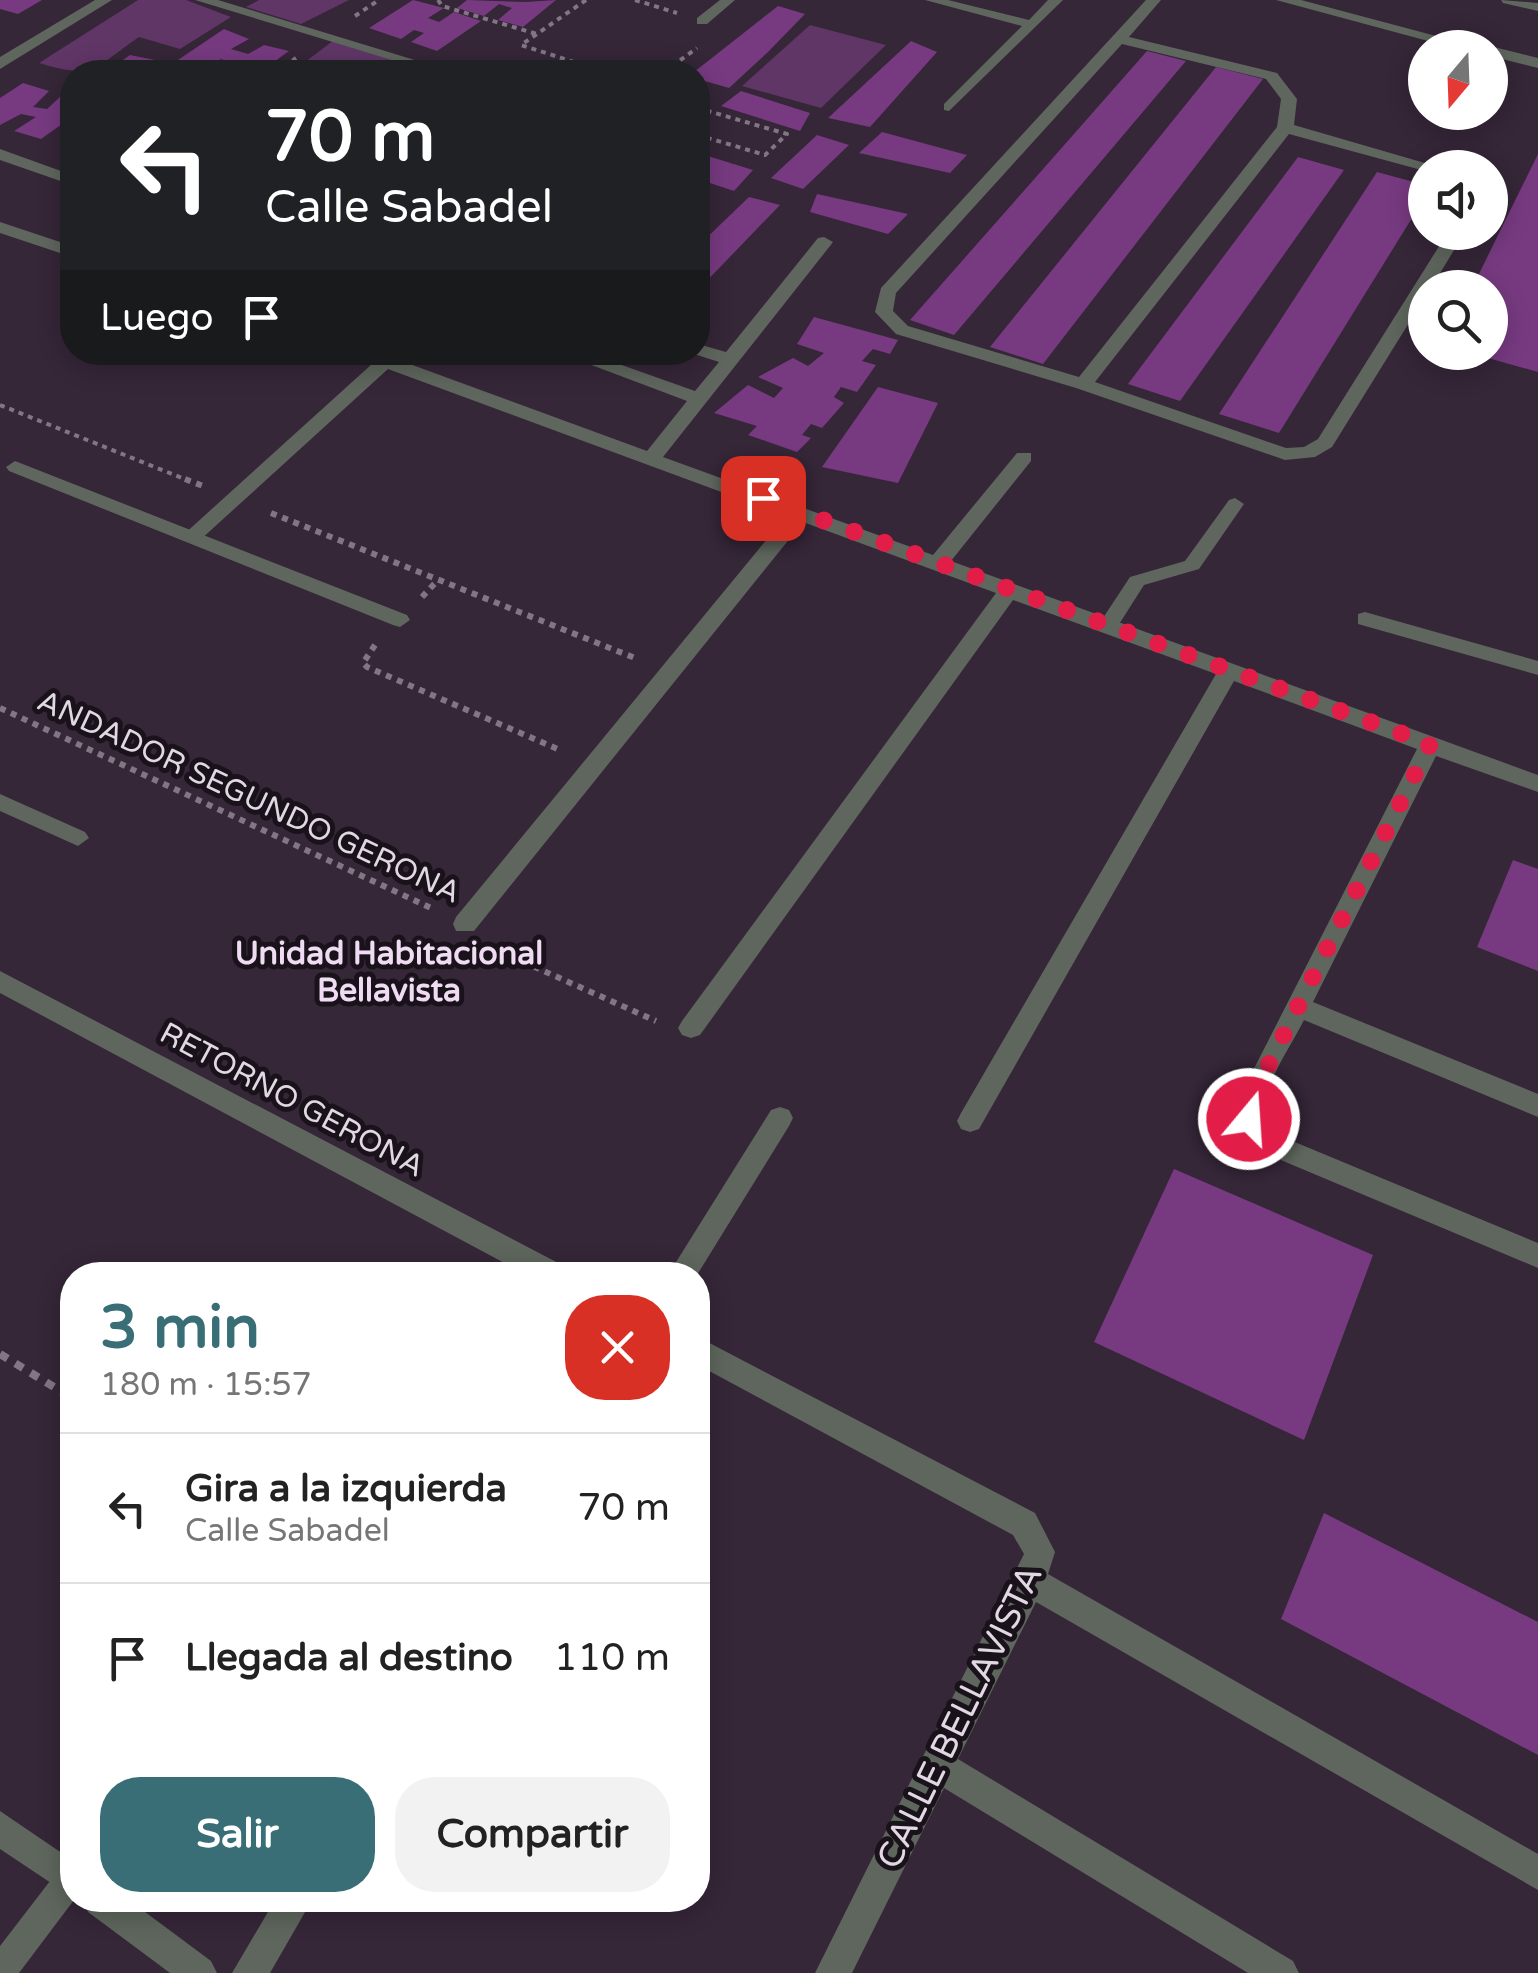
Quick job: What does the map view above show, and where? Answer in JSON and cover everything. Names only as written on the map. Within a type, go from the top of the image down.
[{"type":"street","points":[[0,64],[104,0]]},
{"type":"street","points":[[202,0],[405,60]]},
{"type":"street","points":[[1154,0],[887,292],[884,312],[902,330],[1083,384],[1285,454],[1308,454],[1325,443],[1445,250]]},
{"type":"street","points":[[1291,1],[1408,31]]},
{"type":"street","points":[[1083,384],[1285,128],[1293,104],[1287,88],[1271,76],[1119,39]]},
{"type":"street","points":[[1508,56],[1538,64]]},
{"type":"street","points":[[1285,128],[1408,161]]},
{"type":"street","points":[[0,154],[60,176]]},
{"type":"street","points":[[0,227],[60,248]]},
{"type":"street","points":[[652,458],[824,242]]},
{"type":"street","points":[[710,353],[728,359]]},
{"type":"street","points":[[192,536],[382,365]]},
{"type":"street","points":[[393,365],[1110,624],[1538,784]]},
{"type":"street","points":[[603,365],[697,398]]},
{"type":"street","points":[[940,562],[1024,456]]},
{"type":"street","points":[[465,924],[800,512]]},
{"type":"street","points":[[691,1028],[1010,589]]},
{"type":"street","points":[[970,1121],[1230,668]]},
{"type":"street","points":[[1430,744],[1250,1102],[1249,1119],[1259,1139],[1538,1256]]},
{"type":"street","name":"RETORNO GERONA","points":[[0,981],[530,1262]]},
{"type":"street","points":[[1299,1006],[1538,1106]]},
{"type":"street","points":[[690,1262],[780,1118]]},
{"type":"street","name":"CALLE BELLAVISTA","points":[[710,1356],[1024,1524],[1040,1552],[1030,1581],[833,1973]]},
{"type":"street","points":[[1030,1581],[1538,1873]]},
{"type":"street","points":[[939,1766],[1281,1973]]},
{"type":"street","points":[[0,1828],[60,1870]]},
{"type":"street","points":[[116,1912],[200,1973]]},
{"type":"street","points":[[250,1973],[288,1912]]},
{"type":"lane","points":[[702,21],[728,0]]},
{"type":"lane","points":[[932,0],[1029,24]]},
{"type":"lane","points":[[950,108],[1056,0]]},
{"type":"lane","points":[[1508,0],[1538,7]]},
{"type":"lane","points":[[15,467],[400,620]]},
{"type":"lane","points":[[1110,624],[1137,581],[1192,564],[1202,556],[1236,504]]},
{"type":"lane","points":[[1366,619],[1538,668]]},
{"type":"lane","points":[[0,802],[78,838]]},
{"type":"lane","points":[[0,1972],[60,1894]]},
{"type":"path","points":[[438,0],[442,6],[536,34]]},
{"type":"path","points":[[568,60],[521,44],[586,0]]},
{"type":"path","points":[[710,112],[787,134],[765,155],[710,138]]},
{"type":"path","points":[[594,765],[367,667],[364,656],[438,580],[670,672]]},
{"type":"path","name":"ANDADOR SEGUNDO GERONA","points":[[0,708],[465,924],[479,943],[673,1028],[691,1028]]},
{"type":"path","points":[[0,1354],[60,1391]]},
{"type":"shaded area","points":[[138,0],[186,0],[231,17],[180,49],[139,37],[106,60],[60,60],[60,68],[39,63]]},
{"type":"shaded area","points":[[259,0],[349,0],[301,24],[246,7]]},
{"type":"shaded area","points":[[810,25],[886,45],[821,108],[742,86]]},
{"type":"shaded area","points":[[334,40],[411,60],[308,60]]},
{"type":"building","points":[[0,0],[42,0],[18,14],[0,9]]},
{"type":"building","points":[[413,0],[444,8],[428,18],[439,22],[454,12],[481,21],[437,51],[411,42],[424,33],[414,30],[401,39],[369,28]]},
{"type":"building","points":[[467,0],[556,0],[523,27],[498,20],[512,8],[499,4],[484,16],[457,8]]},
{"type":"building","points":[[778,6],[805,14],[729,88],[710,82],[709,60]]},
{"type":"building","points":[[224,29],[249,39],[231,49],[248,54],[264,45],[289,51],[277,60],[178,60]]},
{"type":"building","points":[[911,41],[937,52],[870,127],[828,118]]},
{"type":"building","points":[[1147,51],[1186,61],[954,335],[910,320]]},
{"type":"building","points":[[130,55],[155,60],[123,60]]},
{"type":"building","points":[[1216,67],[1263,79],[1043,364],[990,347]]},
{"type":"building","points":[[23,83],[49,91],[33,107],[47,109],[60,97],[60,126],[41,139],[14,131],[36,117],[21,114],[0,125],[0,98]]},
{"type":"building","points":[[741,91],[810,113],[800,131],[721,106]]},
{"type":"building","points":[[882,132],[967,155],[950,173],[859,153]]},
{"type":"building","points":[[817,135],[849,145],[803,189],[771,178]]},
{"type":"building","points":[[1538,154],[1538,372],[1508,364],[1508,270],[1481,270],[1491,250],[1508,250],[1508,215]]},
{"type":"building","points":[[710,157],[753,170],[734,191],[710,183]]},
{"type":"building","points":[[1298,157],[1344,170],[1180,401],[1128,384]]},
{"type":"building","points":[[1377,172],[1408,180],[1408,224],[1279,433],[1219,414]]},
{"type":"building","points":[[817,194],[908,214],[888,234],[810,212]]},
{"type":"building","points":[[749,197],[780,205],[710,278],[710,234]]},
{"type":"building","points":[[814,317],[898,340],[890,354],[873,349],[862,361],[876,365],[857,392],[841,387],[834,397],[844,403],[822,428],[811,424],[802,435],[811,438],[797,452],[748,435],[757,426],[714,413],[748,385],[774,398],[783,388],[758,377],[793,358],[808,366],[824,353],[797,344]]},
{"type":"building","points":[[878,387],[938,403],[898,483],[822,467]]},
{"type":"building","points":[[1513,860],[1538,869],[1538,971],[1477,947]]},
{"type":"building","points":[[1174,1169],[1373,1255],[1304,1440],[1094,1342]]},
{"type":"building","points":[[1324,1513],[1538,1622],[1538,1755],[1281,1619]]},
{"type":"district","name":"Unidad Habitacional Bellavista","points":[[389,972]]},
{"type":"route","points":[[763,498],[1430,744],[1250,1102],[1249,1119]]}]
